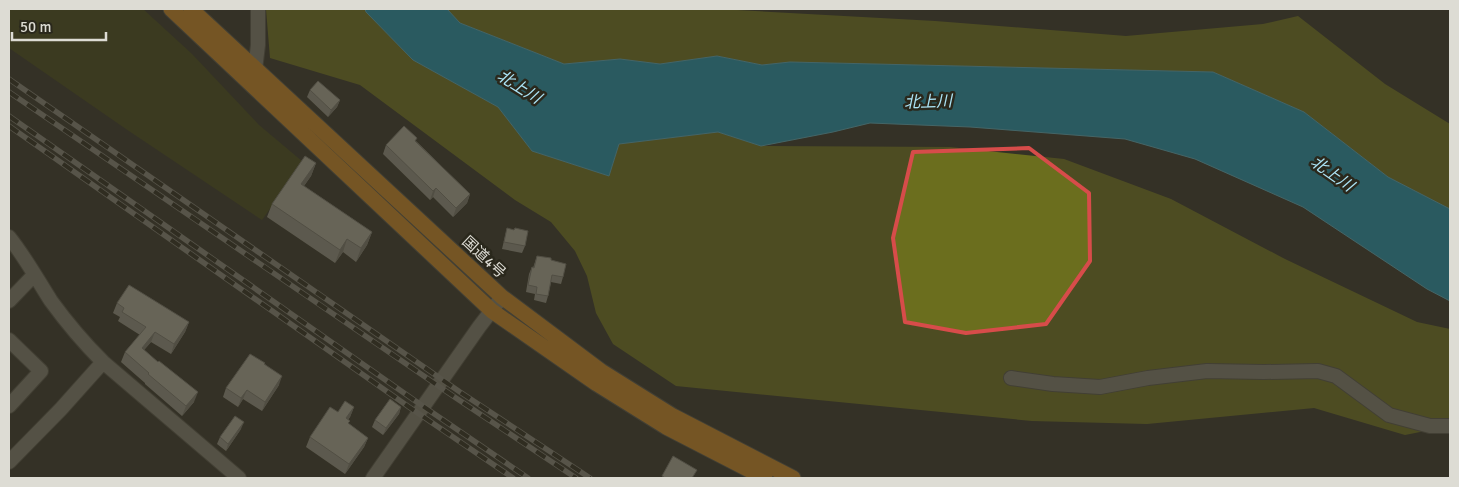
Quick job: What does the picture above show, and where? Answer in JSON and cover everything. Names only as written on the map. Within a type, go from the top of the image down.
[{"type":"highway","points":[[172,9],[492,311],[597,384],[666,427],[765,478]]},
{"type":"highway","name":"国道4号","points":[[191,9],[502,297],[601,371],[673,416],[793,478]]},
{"type":"street","points":[[253,86],[258,45],[258,9]]},
{"type":"street","points":[[9,237],[34,275],[86,345],[103,362],[238,478]]},
{"type":"street","points":[[9,302],[34,275]]},
{"type":"street","points":[[373,478],[502,297]]},
{"type":"street","points":[[9,340],[41,371],[9,406]]},
{"type":"street","points":[[9,462],[103,362]]},
{"type":"street","points":[[1011,378],[1053,384],[1100,387],[1148,378],[1207,371],[1318,371],[1336,376],[1388,415],[1430,426],[1450,426]]},
{"type":"highlighted area","points":[[1029,148],[1089,193],[1090,261],[1046,324],[966,333],[905,322],[893,238],[913,152]]},
{"type":"green space","points":[[9,9],[143,9],[192,54],[259,125],[303,162],[262,220],[9,48]]},
{"type":"shaded area","points":[[266,9],[365,9],[413,60],[498,107],[532,151],[609,176],[619,144],[718,132],[761,146],[950,147],[1064,159],[1171,199],[1285,259],[1417,322],[1450,329],[1450,426],[1405,435],[1314,408],[1147,424],[1032,421],[676,386],[613,344],[596,313],[587,276],[575,251],[551,222],[515,200],[360,85],[270,58]]},
{"type":"shaded area","points":[[447,9],[719,9],[935,21],[1126,36],[1263,24],[1298,16],[1385,84],[1450,124],[1450,209],[1388,177],[1304,112],[1213,72],[790,62],[762,65],[717,56],[660,64],[620,59],[564,64],[460,23]]},
{"type":"water","name":"北上川","points":[[365,9],[447,9],[460,23],[564,64],[620,59],[660,64],[717,56],[762,65],[790,62],[1213,72],[1304,112],[1388,177],[1450,209],[1450,301],[1427,289],[1303,207],[1195,159],[1125,139],[970,127],[870,123],[761,146],[718,132],[619,144],[609,176],[532,151],[498,107],[413,60]]},
{"type":"building","points":[[318,81],[340,100],[331,110],[310,90]]},
{"type":"building","points":[[404,126],[417,138],[415,141],[470,194],[456,208],[436,188],[433,191],[386,145]]},
{"type":"building","points":[[305,156],[316,163],[301,184],[372,232],[361,248],[347,239],[340,250],[272,204]]},
{"type":"building","points":[[507,228],[528,231],[525,246],[504,242]]},
{"type":"building","points":[[537,256],[551,258],[551,260],[566,264],[563,277],[552,275],[548,296],[536,294],[537,287],[528,285],[532,267],[534,268]]},
{"type":"building","points":[[129,285],[189,322],[174,344],[155,332],[142,348],[198,392],[186,406],[125,352],[146,327],[122,312],[124,308],[117,303]]},
{"type":"building","points":[[250,354],[282,376],[265,402],[247,390],[241,398],[226,388]]},
{"type":"building","points":[[390,399],[401,407],[386,428],[375,420]]},
{"type":"building","points":[[345,401],[354,407],[346,418],[350,421],[348,423],[368,438],[349,464],[310,437],[330,407],[338,412]]},
{"type":"building","points":[[235,416],[244,422],[228,444],[220,437]]},
{"type":"building","points":[[673,456],[697,470],[692,478],[665,478],[662,476]]},
{"type":"railway","points":[[9,79],[460,392],[590,478]]},
{"type":"railway","points":[[9,92],[576,478]]},
{"type":"railway","points":[[9,116],[528,478]]},
{"type":"railway","points":[[9,126],[513,478]]}]
